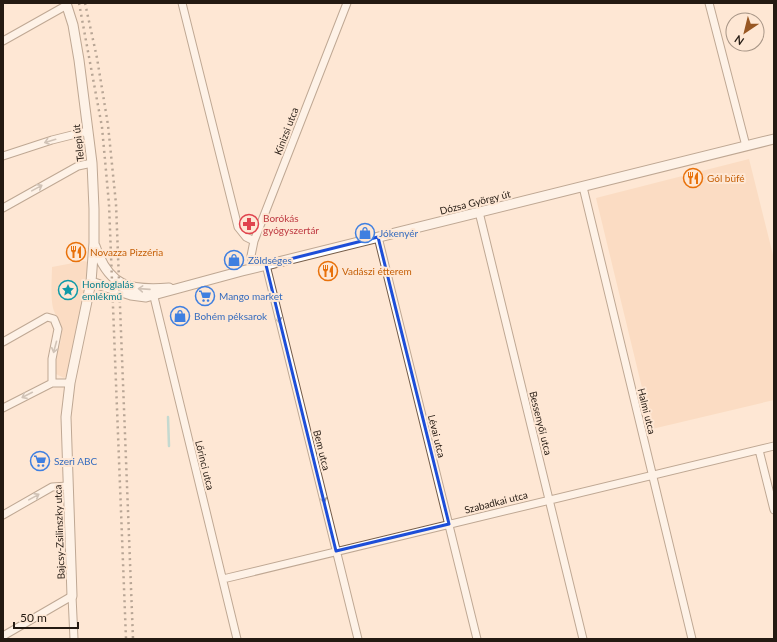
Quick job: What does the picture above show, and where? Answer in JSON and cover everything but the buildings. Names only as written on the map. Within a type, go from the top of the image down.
[{"type":"main road","name":"Telepi út","points":[[66,4],[79,60],[92,163],[94,243],[91,282]]},
{"type":"main road","name":"Dózsa György út","points":[[91,282],[131,295],[154,297],[182,287],[254,268],[774,139]]},
{"type":"main road","points":[[91,282],[98,277],[109,274],[104,268],[94,243]]},
{"type":"main road","name":"Dózsa György út","points":[[109,274],[125,284],[143,290],[182,287]]},
{"type":"main road","name":"Bajcsy-Zsilinszky utca","points":[[72,596],[66,417],[70,382],[91,282]]},
{"type":"street","points":[[182,3],[238,227],[246,237],[254,241]]},
{"type":"street","name":"Kinizsi utca","points":[[254,268],[251,256],[254,241],[347,3]]},
{"type":"street","points":[[709,3],[746,146]]},
{"type":"street","points":[[3,41],[66,4]]},
{"type":"street","points":[[3,156],[52,140],[88,131]]},
{"type":"street","points":[[3,208],[78,166],[92,163]]},
{"type":"street","name":"Halmi utca","points":[[583,187],[692,639]]},
{"type":"street","name":"Bessenyői utca","points":[[479,212],[583,639]]},
{"type":"street","name":"Lévai utca","points":[[378,237],[476,639]]},
{"type":"street","name":"Bem utca","points":[[266,265],[358,639]]},
{"type":"street","name":"Lőrinci utca","points":[[154,297],[237,639]]},
{"type":"street","points":[[3,342],[47,317],[54,319],[58,329],[52,359],[52,382]]},
{"type":"street","points":[[3,408],[52,382],[70,382]]},
{"type":"street","name":"Szabadkai utca","points":[[222,579],[774,446]]},
{"type":"street","points":[[759,450],[774,510]]},
{"type":"street","points":[[3,515],[52,487],[68,486]]},
{"type":"street","points":[[3,636],[72,596]]},
{"type":"street","name":"Bajcsy-Zsilinszky utca","points":[[72,596],[74,639]]},
{"type":"highlighted area","points":[[378,237],[449,524],[336,551],[266,265]]},
{"type":"shaded area","points":[[749,159],[774,259],[774,400],[652,429],[596,198]]},
{"type":"shaded area","points":[[84,261],[88,262],[82,307],[69,374],[64,378],[56,374],[55,368],[61,340],[61,326],[54,311],[52,301],[52,267]]},
{"type":"waterway","points":[[168,417],[169,446]]},
{"type":"railway","points":[[79,3],[102,127],[109,204],[126,639]]},
{"type":"railway","points":[[85,3],[97,58],[108,125],[116,204],[133,639]]},
{"type":"place","name":"Gól büfé","points":[[693,178]]},
{"type":"place","name":"Borókás gyógyszertár","points":[[249,224]]},
{"type":"place","name":"Jókenyér","points":[[365,233]]},
{"type":"place","name":"Novazza Pizzéria","points":[[76,252]]},
{"type":"place","name":"Zöldséges","points":[[234,260]]},
{"type":"place","name":"Vadászi étterem","points":[[328,271]]},
{"type":"place","name":"Honfoglalás emlékmű","points":[[68,290]]},
{"type":"place","name":"Mango market","points":[[205,296]]},
{"type":"place","name":"Bohém péksarok","points":[[180,316]]},
{"type":"place","name":"Szeri ABC","points":[[40,461]]}]
